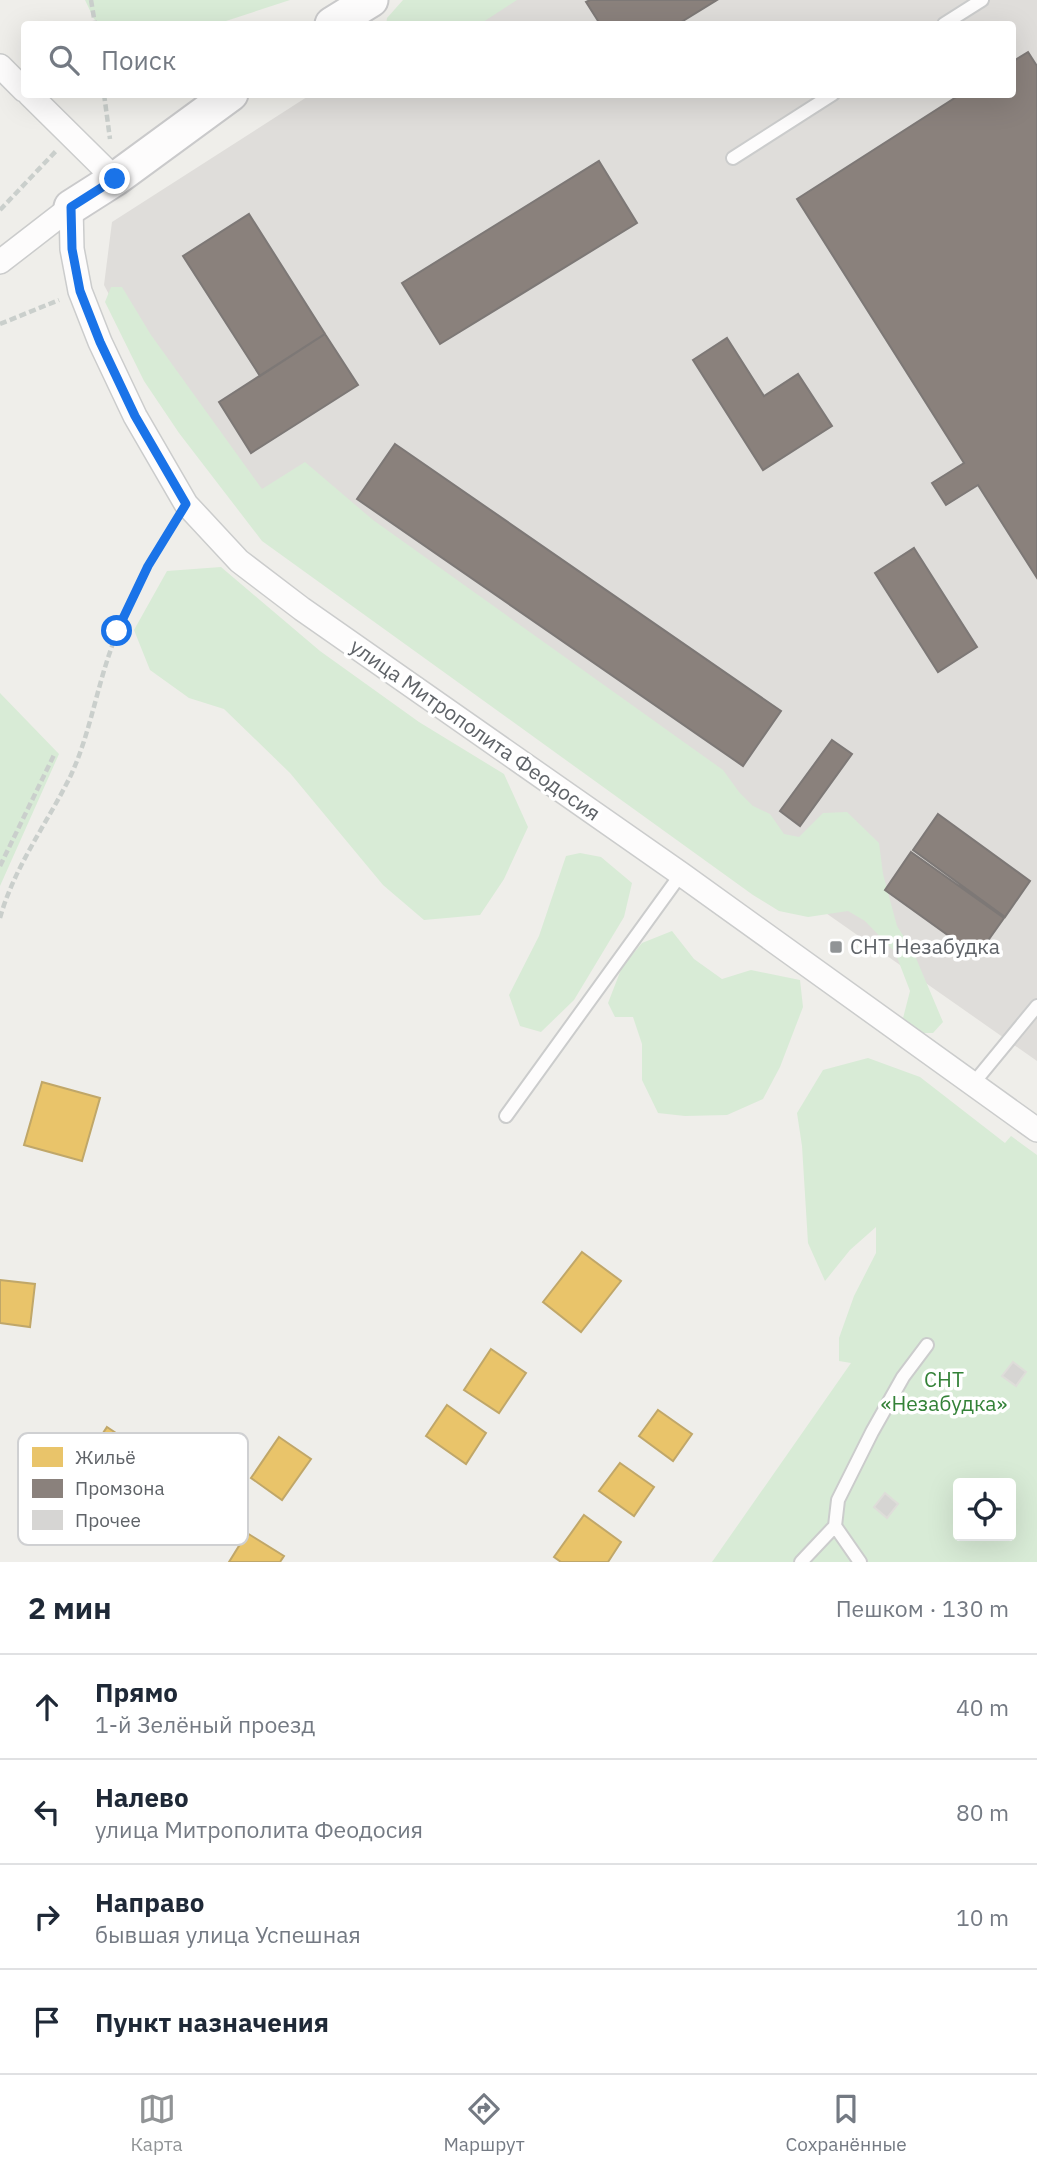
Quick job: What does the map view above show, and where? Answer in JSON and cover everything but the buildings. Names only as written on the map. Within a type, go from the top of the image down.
[{"type":"street","points":[[337,21],[372,0]]},
{"type":"street","points":[[0,66],[21,87]]},
{"type":"street","points":[[33,98],[115,179]]},
{"type":"street","points":[[0,262],[71,207],[115,179],[226,98]]},
{"type":"street","name":"улица Митрополита Феодосия","points":[[71,207],[72,249],[80,291],[100,342],[135,416],[186,504],[239,561],[302,609],[681,874],[1037,1130]]},
{"type":"lane","points":[[949,21],[982,0]]},
{"type":"lane","points":[[733,158],[827,98]]},
{"type":"lane","points":[[506,1116],[681,874]]},
{"type":"lane","points":[[972,1085],[1037,1006]]},
{"type":"lane","points":[[801,1562],[835,1526],[838,1500],[872,1432],[902,1377],[927,1345]]},
{"type":"lane","points":[[835,1526],[860,1562]]},
{"type":"path","points":[[92,0],[95,21]]},
{"type":"path","points":[[0,210],[71,135]]},
{"type":"path","points":[[0,324],[80,291]]},
{"type":"path","points":[[0,918],[26,856],[72,773],[109,654],[131,598],[186,504]]},
{"type":"path","points":[[0,866],[54,755]]},
{"type":"shaded area","points":[[456,0],[1037,0],[1037,1061],[275,527],[169,408],[104,285],[112,222],[305,98],[1016,98],[1016,21],[423,21]]},
{"type":"green space","points":[[85,0],[290,0],[226,21],[94,19]]},
{"type":"green space","points":[[403,0],[517,0],[485,21],[386,21]]},
{"type":"green space","points":[[111,287],[122,287],[151,335],[262,489],[305,462],[373,520],[723,770],[753,806],[770,814],[784,834],[799,837],[823,813],[847,812],[879,843],[883,874],[897,926],[913,951],[943,1022],[933,1033],[918,1033],[902,1022],[910,991],[895,952],[865,921],[848,911],[808,917],[779,911],[753,895],[262,541],[179,433],[144,381],[105,302]]},
{"type":"green space","points":[[221,567],[320,651],[419,722],[504,774],[528,827],[504,879],[480,915],[424,920],[383,885],[290,773],[224,709],[189,698],[150,670],[134,630],[167,571]]},
{"type":"green space","points":[[0,693],[59,754],[0,886]]},
{"type":"green space","points":[[580,853],[601,857],[632,883],[624,917],[574,1000],[541,1032],[520,1026],[509,995],[539,936],[566,856]]},
{"type":"green space","points":[[672,931],[694,959],[722,979],[751,970],[800,980],[803,1007],[780,1067],[763,1099],[727,1115],[685,1116],[658,1113],[642,1080],[642,1044],[633,1017],[615,1017],[608,1003],[622,967],[642,943]]},
{"type":"green space","name":"СНТ «Незабудка»","points":[[868,1058],[920,1077],[1005,1143],[1011,1136],[1037,1155],[1037,1562],[712,1562],[851,1363],[839,1361],[839,1338],[854,1296],[876,1253],[876,1227],[850,1250],[825,1281],[808,1243],[802,1146],[797,1113],[823,1070]]},
{"type":"place","name":"СНТ Незабудка","points":[[836,947]]},
{"type":"route","points":[[115,179],[71,207],[72,249],[80,291],[100,342],[135,416],[186,504],[148,566],[117,631]]}]
